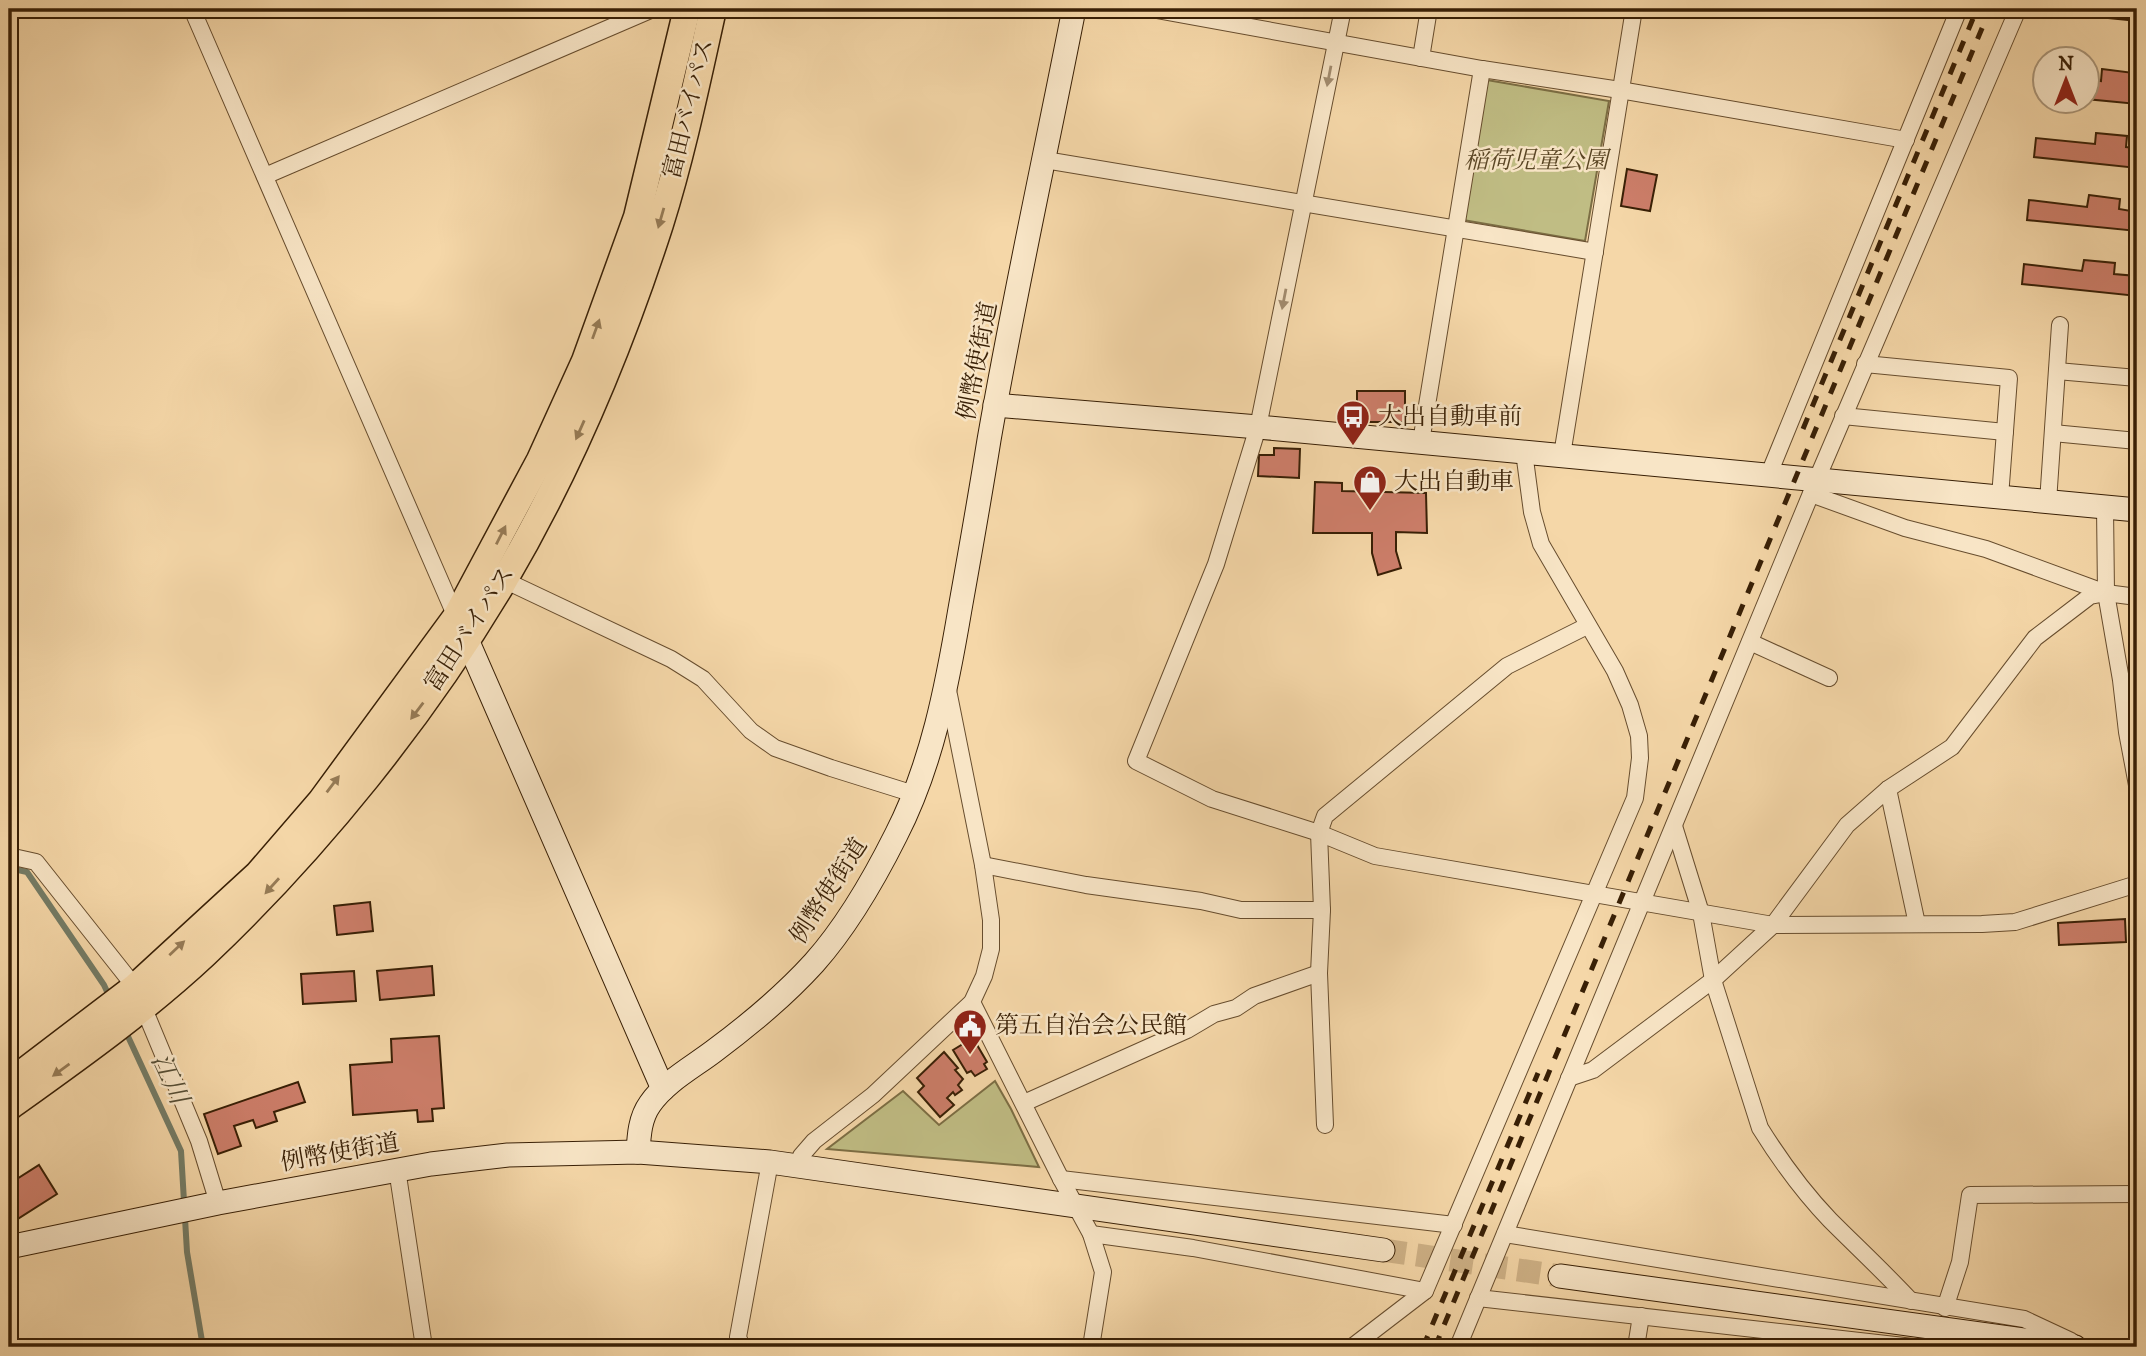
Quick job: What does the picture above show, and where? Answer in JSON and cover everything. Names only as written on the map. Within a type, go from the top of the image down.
[{"type":"main road","name":"富田バイパス","points":[[9,1107],[135,1000],[203,955],[268,891],[337,813],[420,706],[461,628],[585,360],[636,217],[687,9]]},
{"type":"main road","name":"富田バイパス","points":[[461,628],[504,580],[563,469],[608,369],[664,208],[693,102],[713,9]]},
{"type":"main road","name":"富田バイパス","points":[[9,1083],[108,1023]]},
{"type":"street","points":[[192,9],[663,1089]]},
{"type":"street","points":[[265,176],[653,9]]},
{"type":"street","name":"例幣使街道","points":[[9,1247],[397,1169],[508,1155],[638,1152],[644,1114],[663,1089],[744,1028],[815,962],[868,886],[897,833],[926,762],[947,684],[995,405],[1074,9]]},
{"type":"street","points":[[1151,9],[1482,69],[1906,140]]},
{"type":"street","points":[[1343,9],[1258,427],[1216,564],[1136,761],[1212,799],[1319,834],[1375,856],[1773,925],[2015,922],[2137,884]]},
{"type":"street","points":[[1421,58],[1429,9]]},
{"type":"street","points":[[1562,455],[1634,9]]},
{"type":"street","points":[[1769,474],[1959,9]]},
{"type":"street","points":[[1458,1347],[1843,416],[2018,9]]},
{"type":"street","points":[[1421,442],[1482,69]]},
{"type":"street","points":[[1045,160],[1595,252]]},
{"type":"street","points":[[2048,502],[2060,325]]},
{"type":"street","points":[[1865,364],[2009,378],[2000,497]]},
{"type":"street","points":[[2057,371],[2137,379]]},
{"type":"street","points":[[995,405],[1769,474],[1814,486],[1905,528],[1986,549],[2106,593],[2137,597]]},
{"type":"street","points":[[1843,416],[2005,432]]},
{"type":"street","points":[[2053,433],[2137,441]]},
{"type":"street","points":[[1352,1347],[1425,1291],[1635,798],[1640,758],[1639,736],[1630,705],[1615,671],[1541,544],[1532,512],[1524,452]]},
{"type":"street","points":[[1814,486],[2000,497],[2137,510]]},
{"type":"street","points":[[2105,507],[2106,593],[2136,774]]},
{"type":"street","points":[[504,580],[671,659],[703,679],[751,731],[775,748],[914,794]]},
{"type":"street","points":[[1569,1078],[1593,1070],[1713,980],[1773,925],[1847,825],[1888,789],[1952,747],[2035,638],[2090,596],[2106,593]]},
{"type":"street","points":[[1325,1125],[1319,973],[1322,910],[1319,834],[1325,816],[1507,666],[1587,626]]},
{"type":"street","points":[[1750,642],[1829,678]]},
{"type":"street","points":[[797,1166],[801,1156],[814,1141],[873,1095],[972,1002],[984,976],[991,949],[991,920],[983,864],[947,684]]},
{"type":"street","points":[[1888,789],[1917,924]]},
{"type":"street","points":[[1674,825],[1700,912],[1713,980],[1760,1128],[1828,1218],[1875,1262],[1911,1301]]},
{"type":"street","points":[[9,856],[36,862],[135,1000],[199,1141],[218,1203]]},
{"type":"street","points":[[983,864],[1086,885],[1201,901],[1241,910],[1322,910]]},
{"type":"street","points":[[1024,1103],[1187,1030],[1214,1014],[1236,1008],[1254,996],[1319,973]]},
{"type":"street","points":[[972,1002],[1060,1179],[1091,1234],[1103,1272],[1094,1347]]},
{"type":"street","points":[[638,1152],[770,1162],[1383,1250]]},
{"type":"street","points":[[744,1347],[738,1337],[770,1162]]},
{"type":"street","points":[[397,1169],[424,1347]]},
{"type":"street","points":[[1060,1179],[1454,1225]]},
{"type":"street","points":[[1945,1308],[1960,1262],[1970,1195],[2137,1194]]},
{"type":"street","points":[[1091,1234],[1193,1248],[1425,1291]]},
{"type":"street","points":[[1505,1234],[2024,1319],[2084,1347]]},
{"type":"street","points":[[1560,1276],[2075,1347]]},
{"type":"street","points":[[1478,1298],[1913,1347]]},
{"type":"street","points":[[1636,1347],[1641,1316]]},
{"type":"green space","name":"稲荷児童公園","points":[[1487,80],[1609,101],[1585,241],[1463,220]]},
{"type":"green space","points":[[2137,895],[2137,990],[2129,992],[2130,896]]},
{"type":"green space","points":[[995,1081],[1039,1167],[827,1149],[903,1091],[939,1125]]},
{"type":"building","points":[[2089,9],[2137,9],[2137,21],[2089,16]]},
{"type":"building","points":[[2102,69],[2134,73],[2132,84],[2137,84],[2137,104],[2100,100]]},
{"type":"building","points":[[2096,133],[2127,136],[2126,147],[2137,148],[2137,168],[2034,157],[2036,138],[2095,144]]},
{"type":"building","points":[[1627,169],[1657,175],[1650,211],[1621,206]]},
{"type":"building","points":[[2089,195],[2120,199],[2119,209],[2137,212],[2137,231],[2027,220],[2029,200],[2087,207]]},
{"type":"building","points":[[2084,260],[2115,263],[2114,274],[2137,276],[2137,296],[2022,284],[2024,264],[2082,271]]},
{"type":"building","points":[[1357,391],[1405,391],[1405,422],[1357,422]]},
{"type":"building","points":[[1274,448],[1300,449],[1299,478],[1258,476],[1259,455],[1274,455]]},
{"type":"building","name":"大出自動車","points":[[1315,482],[1342,483],[1342,491],[1426,493],[1427,533],[1396,532],[1396,551],[1401,568],[1378,575],[1372,553],[1372,533],[1313,533]]},
{"type":"building","points":[[370,902],[373,931],[337,935],[334,906]]},
{"type":"building","points":[[2125,919],[2126,942],[2059,945],[2058,923]]},
{"type":"building","points":[[432,966],[434,995],[380,1000],[377,971]]},
{"type":"building","points":[[354,971],[356,1001],[303,1004],[301,974]]},
{"type":"building","points":[[439,1036],[444,1108],[432,1109],[433,1121],[418,1122],[417,1110],[353,1115],[350,1065],[392,1062],[391,1039]]},
{"type":"building","name":"第五自治会公民館","points":[[973,1038],[987,1062],[984,1064],[987,1069],[975,1076],[971,1071],[967,1073],[953,1050]]},
{"type":"building","points":[[944,1052],[958,1068],[955,1070],[963,1079],[958,1085],[962,1090],[955,1095],[953,1092],[947,1098],[954,1105],[940,1117],[918,1092],[924,1086],[917,1078]]},
{"type":"building","points":[[298,1082],[305,1102],[274,1112],[277,1121],[256,1128],[253,1120],[234,1126],[241,1146],[218,1154],[204,1114]]},
{"type":"building","points":[[39,1165],[57,1194],[16,1220],[9,1208],[9,1184]]},
{"type":"waterway","name":"江川","points":[[9,868],[27,872],[104,985],[110,998]]},
{"type":"waterway","name":"江川","points":[[125,1030],[181,1151],[187,1252],[203,1347]]},
{"type":"tunnel","points":[[1383,1250],[1560,1276]]},
{"type":"railway","points":[[1803,429],[1977,9]]},
{"type":"railway","points":[[1435,1347],[1990,9]]},
{"type":"railway","points":[[1423,1347],[1538,1073]]},
{"type":"place","name":"大出自動車前","points":[[1353,447]]},
{"type":"place","name":"大出自動車","points":[[1370,512]]},
{"type":"place","name":"第五自治会公民館","points":[[970,1056]]}]
